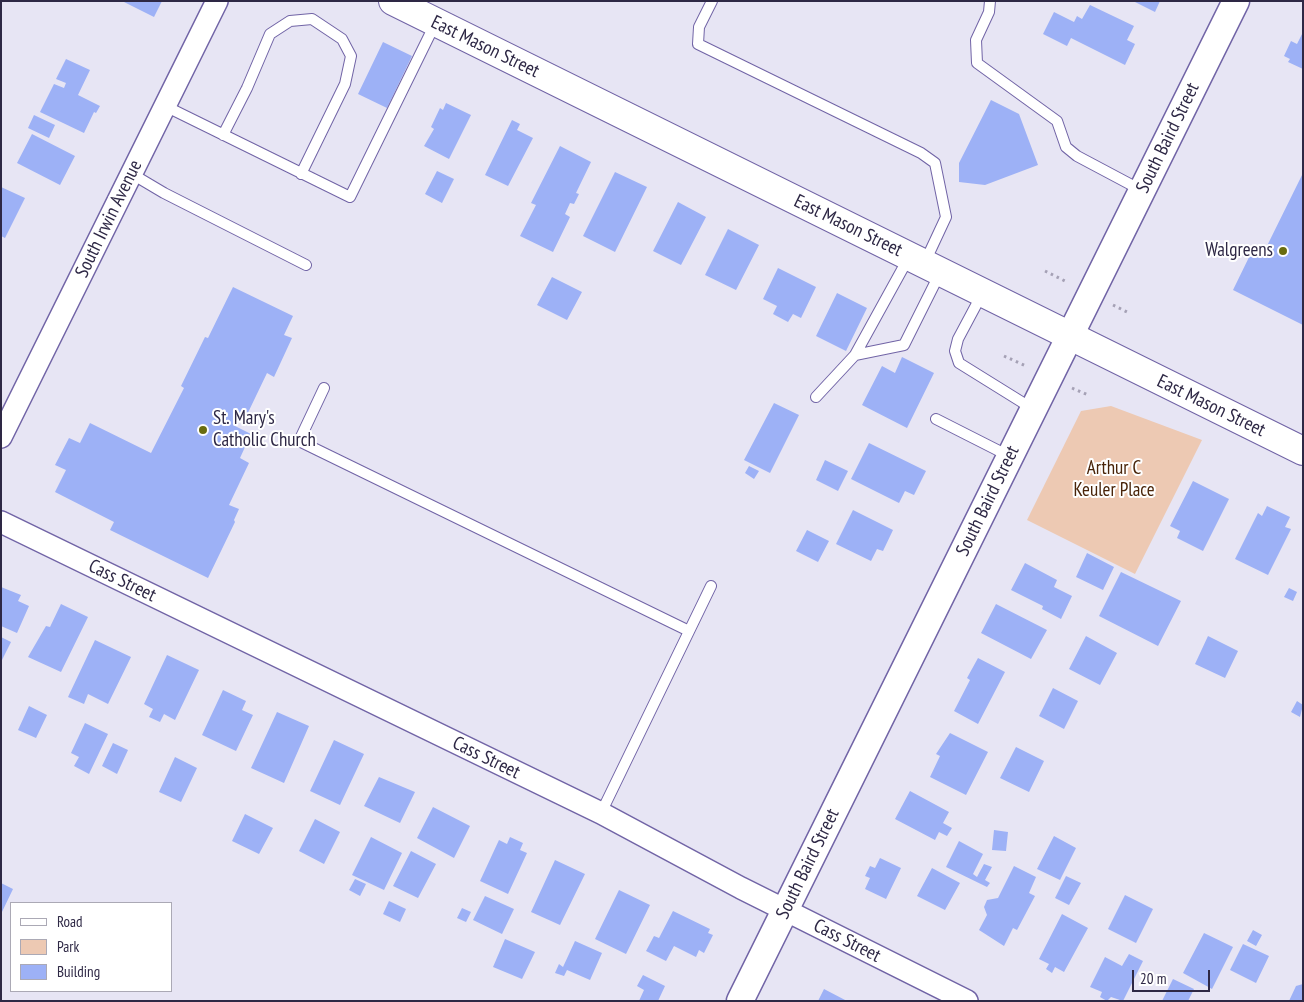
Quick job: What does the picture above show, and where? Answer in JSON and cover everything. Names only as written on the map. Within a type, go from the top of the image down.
[{"type":"main road","name":"East Mason Street","points":[[393,1],[1303,451]]},
{"type":"street","name":"South Irwin Avenue","points":[[1,437],[217,1]]},
{"type":"street","name":"South Baird Street","points":[[740,1001],[1236,1]]},
{"type":"street","name":"Cass Street","points":[[1,522],[601,813],[785,910],[967,1001]]},
{"type":"lane","points":[[712,1],[699,27],[698,44],[921,153],[935,163],[946,217],[925,264],[904,345],[892,350],[855,355]]},
{"type":"lane","points":[[990,1],[989,12],[976,40],[977,63],[1057,121],[1066,147],[1077,156],[1142,191]]},
{"type":"lane","points":[[223,135],[247,88],[270,34],[290,21],[312,19],[342,39],[351,56],[345,84],[300,174]]},
{"type":"lane","points":[[165,106],[350,197],[436,22]]},
{"type":"lane","points":[[132,174],[164,193],[306,265]]},
{"type":"lane","points":[[816,397],[855,355],[925,264]]},
{"type":"lane","points":[[983,293],[958,339],[955,351],[959,363],[1034,409]]},
{"type":"lane","points":[[324,388],[299,441],[689,631]]},
{"type":"lane","points":[[936,418],[1010,456]]},
{"type":"lane","points":[[601,813],[711,586]]},
{"type":"green space","name":"Arthur C Keuler Place","points":[[1111,406],[1202,440],[1135,574],[1027,520],[1081,411]]},
{"type":"building","points":[[122,1],[162,1],[154,17]]},
{"type":"building","points":[[1133,1],[1160,1],[1155,12]]},
{"type":"building","points":[[1090,5],[1134,26],[1127,40],[1135,44],[1125,65],[1071,38],[1067,46],[1043,34],[1054,12],[1074,22],[1077,16],[1082,19]]},
{"type":"building","points":[[1303,32],[1303,69],[1288,62],[1290,59],[1284,56],[1291,41],[1297,44]]},
{"type":"building","points":[[383,42],[412,56],[387,108],[358,94]]},
{"type":"building","points":[[66,59],[90,70],[78,95],[100,106],[96,113],[94,112],[84,133],[40,112],[54,84],[64,88],[66,83],[56,79]]},
{"type":"building","points":[[991,100],[1019,114],[1038,165],[985,185],[959,182],[959,163]]},
{"type":"building","points":[[446,103],[471,115],[449,159],[424,146],[434,129],[431,127],[440,108],[443,110]]},
{"type":"building","points":[[34,115],[55,125],[49,138],[28,128]]},
{"type":"building","points":[[512,120],[520,124],[517,130],[533,138],[508,186],[485,175]]},
{"type":"building","points":[[32,134],[75,156],[60,185],[17,163]]},
{"type":"building","points":[[560,146],[591,162],[576,193],[579,194],[574,204],[570,203],[565,214],[570,217],[553,252],[520,236],[536,205],[531,203]]},
{"type":"building","points":[[437,171],[454,179],[442,203],[425,194]]},
{"type":"building","points":[[615,172],[647,187],[615,252],[583,236]]},
{"type":"building","name":"Walgreens","points":[[1303,173],[1303,325],[1233,290],[1253,249],[1263,254]]},
{"type":"building","points":[[1,187],[25,198],[5,238],[1,236]]},
{"type":"building","points":[[678,202],[706,217],[681,265],[653,251]]},
{"type":"building","points":[[728,229],[759,245],[736,290],[705,275]]},
{"type":"building","points":[[778,268],[816,287],[801,318],[793,314],[788,322],[773,314],[777,306],[763,299]]},
{"type":"building","points":[[552,277],[582,292],[567,320],[537,305]]},
{"type":"building","name":"St. Mary's Catholic Church","points":[[233,287],[293,316],[284,335],[292,338],[274,377],[267,373],[244,421],[238,418],[235,426],[251,434],[240,458],[249,463],[229,505],[239,509],[234,520],[235,522],[208,578],[110,530],[114,522],[55,492],[66,470],[55,465],[69,438],[80,443],[90,423],[151,453],[184,388],[181,386],[205,337],[208,338]]},
{"type":"building","points":[[837,293],[867,308],[846,351],[816,336]]},
{"type":"building","points":[[902,357],[934,373],[907,428],[862,405],[882,366],[895,373]]},
{"type":"building","points":[[774,403],[799,415],[770,473],[744,460]]},
{"type":"building","points":[[869,443],[926,471],[914,495],[905,491],[899,503],[851,479]]},
{"type":"building","points":[[825,460],[848,471],[838,491],[816,480]]},
{"type":"building","points":[[749,466],[759,471],[754,479],[745,473]]},
{"type":"building","points":[[1193,481],[1229,499],[1203,551],[1177,538],[1180,531],[1170,526]]},
{"type":"building","points":[[1267,506],[1290,517],[1285,527],[1291,529],[1268,575],[1235,559],[1258,513],[1262,516]]},
{"type":"building","points":[[853,510],[893,530],[883,551],[877,549],[871,561],[836,544]]},
{"type":"building","points":[[807,530],[829,541],[818,562],[796,551]]},
{"type":"building","points":[[1087,553],[1114,567],[1103,590],[1076,577]]},
{"type":"building","points":[[1025,563],[1057,580],[1054,587],[1072,596],[1061,619],[1042,609],[1043,606],[1011,590]]},
{"type":"building","points":[[1121,572],[1181,601],[1158,646],[1099,616]]},
{"type":"building","points":[[1,587],[21,595],[18,601],[29,606],[17,633],[1,626]]},
{"type":"building","points":[[1289,588],[1297,592],[1293,601],[1284,597]]},
{"type":"building","points":[[61,604],[88,617],[61,672],[28,657],[46,626],[50,627]]},
{"type":"building","points":[[996,604],[1047,630],[1031,659],[981,633]]},
{"type":"building","points":[[1086,636],[1117,653],[1100,685],[1069,669]]},
{"type":"building","points":[[1208,636],[1238,651],[1225,678],[1195,664]]},
{"type":"building","points":[[1,637],[11,642],[1,662]]},
{"type":"building","points":[[95,640],[131,657],[108,704],[88,694],[84,704],[68,697]]},
{"type":"building","points":[[167,655],[199,670],[175,720],[164,714],[160,722],[149,717],[153,709],[144,704]]},
{"type":"building","points":[[978,658],[1005,672],[978,724],[954,711],[970,680],[967,678]]},
{"type":"building","points":[[1053,688],[1078,701],[1064,729],[1039,716]]},
{"type":"building","points":[[223,690],[246,701],[242,710],[253,715],[236,751],[202,735]]},
{"type":"building","points":[[1297,701],[1303,705],[1300,717],[1291,712]]},
{"type":"building","points":[[29,706],[47,715],[36,738],[18,730]]},
{"type":"building","points":[[277,712],[309,726],[284,783],[251,768]]},
{"type":"building","points":[[85,723],[108,734],[89,774],[74,766],[79,757],[71,753]]},
{"type":"building","points":[[950,733],[988,752],[966,795],[930,777],[940,756],[936,754]]},
{"type":"building","points":[[334,740],[364,754],[340,805],[310,791]]},
{"type":"building","points":[[113,743],[128,750],[117,774],[102,766]]},
{"type":"building","points":[[1016,747],[1044,761],[1029,792],[1000,778]]},
{"type":"building","points":[[175,757],[197,768],[181,802],[159,792]]},
{"type":"building","points":[[379,777],[415,792],[400,823],[364,806]]},
{"type":"building","points":[[910,791],[949,812],[943,823],[952,828],[947,836],[939,832],[935,840],[895,819]]},
{"type":"building","points":[[433,807],[470,826],[454,858],[417,838]]},
{"type":"building","points":[[245,814],[273,828],[259,854],[232,841]]},
{"type":"building","points":[[315,819],[340,832],[324,864],[299,851]]},
{"type":"building","points":[[994,830],[1008,832],[1006,851],[992,850]]},
{"type":"building","points":[[1054,836],[1076,848],[1060,880],[1037,869]]},
{"type":"building","points":[[371,837],[402,853],[384,890],[352,875]]},
{"type":"building","points":[[510,837],[523,843],[520,850],[527,853],[508,894],[480,881],[499,840],[507,844]]},
{"type":"building","points":[[959,841],[983,854],[973,874],[977,877],[984,864],[992,867],[985,880],[990,883],[987,887],[946,867]]},
{"type":"building","points":[[411,851],[436,864],[418,898],[393,886]]},
{"type":"building","points":[[880,858],[901,868],[886,899],[865,889],[870,878],[865,876],[870,866],[875,868]]},
{"type":"building","points":[[555,860],[585,874],[560,925],[531,912]]},
{"type":"building","points":[[1014,866],[1036,877],[1029,893],[1035,896],[1017,930],[1013,928],[1004,946],[979,930],[987,915],[984,907],[987,900],[998,898]]},
{"type":"building","points":[[932,868],[960,883],[945,910],[917,896]]},
{"type":"building","points":[[1066,876],[1081,883],[1069,905],[1055,898]]},
{"type":"building","points":[[355,879],[366,884],[360,896],[349,890]]},
{"type":"building","points":[[1,883],[13,889],[1,914]]},
{"type":"building","points":[[619,890],[650,905],[626,954],[595,939]]},
{"type":"building","points":[[1125,895],[1153,909],[1136,943],[1108,929]]},
{"type":"building","points":[[485,896],[514,909],[502,934],[473,920]]},
{"type":"building","points":[[389,901],[406,909],[400,922],[383,914]]},
{"type":"building","points":[[462,908],[471,912],[466,922],[457,918]]},
{"type":"building","points":[[673,911],[710,929],[708,933],[713,935],[704,953],[699,950],[696,957],[674,946],[666,961],[646,951],[654,936],[659,938]]},
{"type":"building","points":[[1062,914],[1088,928],[1064,972],[1055,967],[1052,973],[1046,969],[1049,964],[1039,959]]},
{"type":"building","points":[[1253,930],[1262,935],[1256,946],[1247,941]]},
{"type":"building","points":[[1204,933],[1233,947],[1212,989],[1183,973]]},
{"type":"building","points":[[505,939],[535,952],[522,979],[493,967]]},
{"type":"building","points":[[575,941],[602,953],[590,980],[567,970],[564,976],[555,973],[559,964],[563,967]]},
{"type":"building","points":[[1243,944],[1269,956],[1256,983],[1230,970]]},
{"type":"building","points":[[1129,954],[1143,961],[1123,1001],[1111,997],[1107,1001],[1100,997],[1102,992],[1090,987],[1105,957],[1122,966]]},
{"type":"building","points":[[643,975],[665,986],[658,1001],[639,1001],[644,990],[637,986]]},
{"type":"building","points":[[1173,979],[1194,989],[1188,1001],[1162,1001]]},
{"type":"building","points":[[1303,984],[1303,1001],[1289,1001],[1296,986]]},
{"type":"building","points":[[824,989],[847,1001],[818,1001]]},
{"type":"place","name":"Walgreens","points":[[1283,251]]},
{"type":"place","name":"St. Mary's Catholic Church","points":[[203,430]]}]
